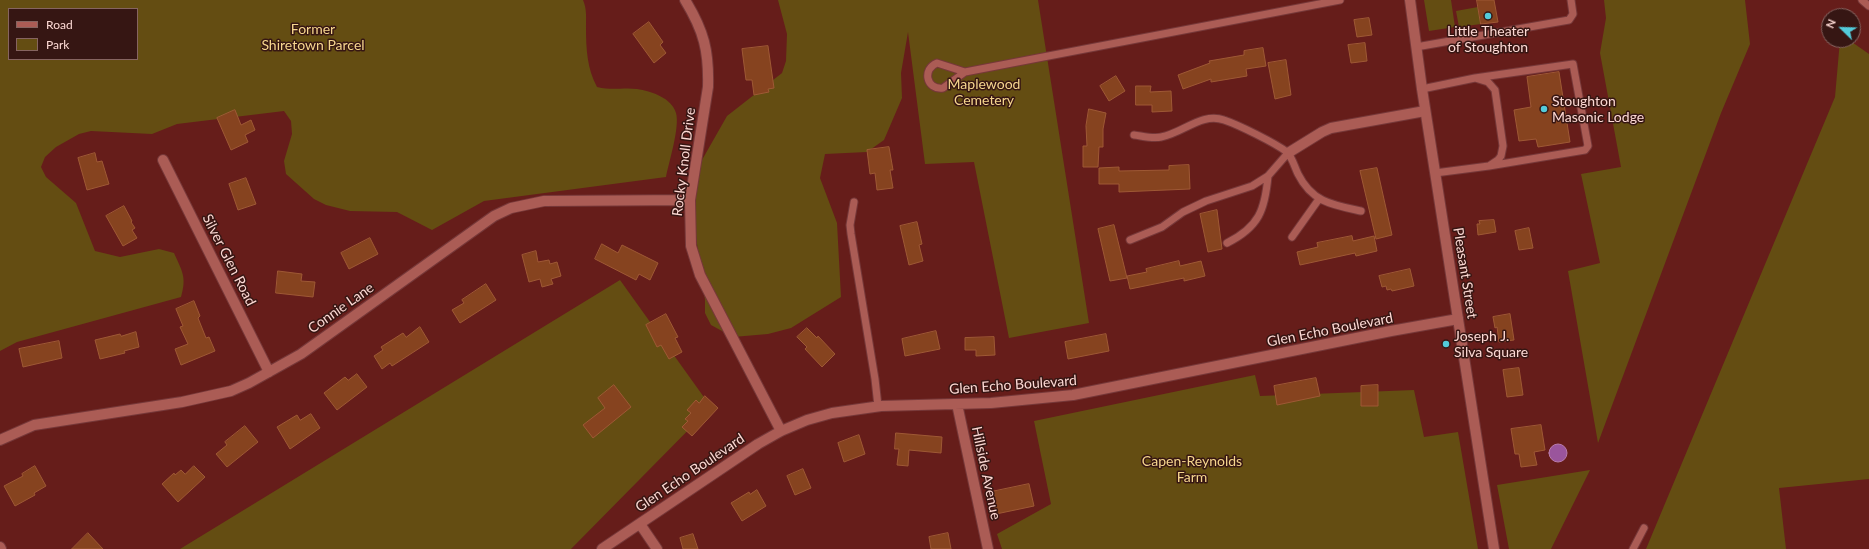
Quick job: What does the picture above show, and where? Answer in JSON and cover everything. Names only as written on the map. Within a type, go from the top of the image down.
[{"type":"street","name":"Rocky Knoll Drive","points":[[685,0],[703,37],[708,54],[708,87],[690,200],[691,246],[700,275],[781,431]]},
{"type":"street","name":"Pleasant Street","points":[[1410,0],[1425,111],[1494,549]]},
{"type":"street","points":[[1288,153],[1322,132],[1332,128],[1425,111]]},
{"type":"street","name":"Silver Glen Road","points":[[163,160],[269,372]]},
{"type":"street","name":"Connie Lane","points":[[0,440],[34,425],[175,403],[231,390],[269,372],[301,354],[494,216],[511,208],[544,201],[690,200]]},
{"type":"street","name":"Glen Echo Boulevard","points":[[602,549],[758,444],[781,431],[807,420],[832,413],[878,406],[1024,401],[1093,392],[1391,331],[1458,319]]},
{"type":"street","name":"Hillside Avenue","points":[[957,404],[988,549]]},
{"type":"street","points":[[640,524],[657,549]]},
{"type":"lane","points":[[965,72],[937,63],[930,67],[927,78],[931,85],[938,88],[943,88],[965,72],[1340,0]]},
{"type":"lane","points":[[1416,47],[1569,20],[1573,14],[1570,0]]},
{"type":"lane","points":[[1862,0],[1869,6]]},
{"type":"lane","points":[[1422,89],[1476,78],[1573,64],[1588,146],[1585,150],[1489,166],[1435,173]]},
{"type":"lane","points":[[1476,78],[1492,85],[1501,132],[1503,151],[1498,160],[1489,166]]},
{"type":"lane","points":[[1134,135],[1159,138],[1175,134],[1210,117],[1223,120],[1242,128],[1288,153],[1307,189],[1319,199],[1336,206],[1360,210]]},
{"type":"lane","points":[[1130,240],[1162,227],[1183,212],[1206,201],[1252,186],[1268,176],[1288,153]]},
{"type":"lane","points":[[1227,244],[1240,237],[1258,218],[1263,209],[1268,176]]},
{"type":"lane","points":[[1292,237],[1319,199]]},
{"type":"lane","points":[[854,202],[850,225],[851,234],[875,378],[878,406]]},
{"type":"lane","points":[[1633,549],[1644,528]]},
{"type":"green space","name":"Former Shiretown Parcel","points":[[0,0],[583,0],[586,14],[586,43],[588,58],[591,73],[597,87],[648,91],[666,99],[674,108],[676,113],[677,127],[666,177],[484,201],[432,230],[397,212],[350,211],[326,205],[314,199],[286,174],[284,161],[292,134],[291,121],[284,111],[177,124],[152,134],[91,131],[79,134],[56,147],[45,157],[41,167],[46,177],[76,203],[95,251],[120,257],[159,249],[174,253],[184,279],[181,297],[17,342],[0,351]]},
{"type":"green space","name":"Maplewood Cemetery","points":[[778,0],[1038,0],[1089,323],[1009,338],[974,162],[925,164],[908,32],[901,73],[902,98],[884,140],[867,152],[825,154],[820,178],[837,223],[841,297],[791,328],[768,334],[733,337],[711,325],[705,313],[705,300],[693,216],[694,174],[727,116],[782,73],[786,61],[787,34]]},
{"type":"green space","points":[[1424,0],[1451,0],[1455,27],[1429,31]]},
{"type":"green space","points":[[1604,0],[1745,0],[1750,44],[1721,113],[1598,443],[1568,271],[1600,263],[1581,174],[1621,167],[1600,53],[1606,18]]},
{"type":"green space","points":[[1478,7],[1481,24],[1459,27],[1456,11]]},
{"type":"green space","points":[[1839,48],[1860,48],[1869,54],[1869,479],[1779,488],[1786,549],[1646,549],[1835,97]]},
{"type":"green space","points":[[620,280],[711,407],[571,549],[180,549]]},
{"type":"green space","name":"Capen-Reynolds Farm","points":[[1255,375],[1260,396],[1414,390],[1424,437],[1458,432],[1478,549],[1002,549],[997,534],[1051,504],[1034,421]]},
{"type":"green space","points":[[1590,470],[1551,549],[1509,549],[1497,485]]},
{"type":"shaded area","points":[[1554,444],[1562,444],[1567,449],[1565,460],[1562,462],[1554,462],[1549,457],[1549,449]]},
{"type":"building","name":"Little Theater of Stoughton","points":[[1477,0],[1494,0],[1498,22],[1481,24]]},
{"type":"building","points":[[1369,18],[1372,35],[1357,37],[1354,20]]},
{"type":"building","points":[[649,22],[663,42],[660,45],[666,53],[654,63],[633,34]]},
{"type":"building","points":[[1365,43],[1367,61],[1351,63],[1348,45]]},
{"type":"building","points":[[768,46],[774,88],[768,89],[769,92],[754,95],[752,80],[746,80],[742,49]]},
{"type":"building","points":[[1263,48],[1266,66],[1246,69],[1247,76],[1211,82],[1211,79],[1183,89],[1178,75],[1210,63],[1209,61],[1244,55],[1244,51]]},
{"type":"building","points":[[1286,60],[1291,95],[1275,99],[1268,63]]},
{"type":"building","name":"Stoughton Masonic Lodge","points":[[1559,72],[1570,142],[1538,147],[1536,139],[1519,141],[1514,110],[1531,107],[1527,77]]},
{"type":"building","points":[[1116,76],[1125,91],[1109,101],[1100,86]]},
{"type":"building","points":[[1136,86],[1151,86],[1150,92],[1171,91],[1172,111],[1152,112],[1152,105],[1136,105]]},
{"type":"building","points":[[1089,109],[1106,113],[1103,129],[1103,147],[1099,147],[1098,167],[1083,167],[1083,146],[1087,146],[1086,126]]},
{"type":"building","points":[[235,110],[241,125],[251,120],[255,130],[245,135],[248,142],[231,150],[217,118]]},
{"type":"building","points":[[889,147],[893,170],[890,170],[893,188],[877,190],[875,173],[870,174],[867,150]]},
{"type":"building","points":[[95,153],[97,162],[102,161],[109,184],[87,190],[78,158]]},
{"type":"building","points":[[1189,165],[1190,189],[1119,192],[1119,184],[1099,184],[1099,168],[1119,167],[1119,171],[1169,170],[1169,166]]},
{"type":"building","points":[[1377,168],[1392,235],[1376,239],[1360,171]]},
{"type":"building","points":[[246,178],[256,204],[238,210],[229,184]]},
{"type":"building","points":[[124,206],[135,228],[132,230],[137,238],[123,246],[106,216]]},
{"type":"building","points":[[1217,210],[1222,249],[1208,252],[1200,214]]},
{"type":"building","points":[[1494,220],[1496,232],[1478,235],[1477,224],[1480,224],[1479,221]]},
{"type":"building","points":[[917,222],[922,244],[919,245],[923,261],[909,265],[900,226]]},
{"type":"building","points":[[1114,225],[1127,278],[1110,281],[1098,229]]},
{"type":"building","points":[[1529,228],[1533,248],[1519,250],[1515,231]]},
{"type":"building","points":[[1352,236],[1353,241],[1374,236],[1377,251],[1356,256],[1355,253],[1300,265],[1297,252],[1318,247],[1317,243]]},
{"type":"building","points":[[370,238],[378,254],[349,269],[341,253]]},
{"type":"building","points":[[602,244],[618,253],[622,245],[658,263],[650,280],[639,274],[636,280],[595,259]]},
{"type":"building","points":[[536,251],[538,262],[549,260],[550,264],[557,262],[561,276],[551,279],[553,284],[542,287],[540,279],[529,282],[522,255]]},
{"type":"building","points":[[1179,261],[1180,266],[1201,261],[1205,276],[1184,281],[1184,278],[1130,289],[1127,276],[1147,272],[1146,269]]},
{"type":"building","points":[[1410,269],[1414,286],[1392,291],[1391,289],[1387,290],[1386,286],[1382,287],[1379,276]]},
{"type":"building","points":[[278,271],[302,274],[301,281],[315,282],[313,297],[276,293]]},
{"type":"building","points":[[486,284],[496,300],[460,323],[452,310],[464,303],[462,300]]},
{"type":"building","points":[[194,301],[200,316],[198,318],[206,338],[209,337],[215,351],[181,365],[175,349],[188,344],[180,327],[183,326],[176,309]]},
{"type":"building","points":[[666,314],[678,337],[675,338],[682,352],[669,359],[661,345],[657,347],[646,325]]},
{"type":"building","points":[[1510,314],[1514,340],[1499,342],[1497,327],[1495,328],[1493,317]]},
{"type":"building","points":[[420,327],[429,342],[392,366],[390,363],[382,369],[374,356],[383,350],[381,347],[403,333],[406,337]]},
{"type":"building","points":[[807,328],[817,338],[818,336],[835,354],[822,367],[805,349],[807,347],[797,337]]},
{"type":"building","points":[[936,331],[940,349],[905,356],[902,339]]},
{"type":"building","points":[[136,332],[139,347],[124,351],[125,353],[100,359],[95,340]]},
{"type":"building","points":[[1106,334],[1109,351],[1068,359],[1065,342]]},
{"type":"building","points":[[994,337],[995,355],[976,356],[976,350],[965,350],[965,338]]},
{"type":"building","points":[[59,341],[62,358],[23,367],[19,349]]},
{"type":"building","points":[[1519,368],[1523,395],[1507,397],[1503,370]]},
{"type":"building","points":[[357,374],[367,387],[337,410],[324,393],[345,377],[348,380]]},
{"type":"building","points":[[1316,378],[1320,396],[1277,405],[1274,386]]},
{"type":"building","points":[[614,385],[631,407],[593,438],[583,425],[605,408],[598,398]]},
{"type":"building","points":[[1378,385],[1378,406],[1361,406],[1361,386]]},
{"type":"building","points":[[705,396],[718,408],[692,436],[682,427],[688,421],[685,419],[691,413],[687,410],[696,400],[699,403]]},
{"type":"building","points":[[311,414],[320,428],[290,449],[277,427],[297,415],[300,420]]},
{"type":"building","points":[[1541,425],[1545,450],[1534,452],[1537,465],[1521,467],[1519,454],[1515,454],[1511,429]]},
{"type":"building","points":[[245,426],[258,442],[227,467],[216,454],[227,445],[225,442]]},
{"type":"building","points":[[896,433],[942,437],[941,453],[909,450],[908,466],[897,465],[899,449],[895,449]]},
{"type":"building","points":[[859,435],[865,454],[844,462],[838,443]]},
{"type":"building","points":[[35,466],[46,486],[34,493],[35,495],[15,506],[4,486],[23,476],[22,474]]},
{"type":"building","points":[[194,466],[205,477],[178,502],[162,484],[174,473],[175,475],[181,470],[185,474]]},
{"type":"building","points":[[803,469],[811,488],[795,495],[787,476]]},
{"type":"building","points":[[1029,484],[1034,506],[996,514],[991,492]]},
{"type":"building","points":[[757,490],[766,506],[742,521],[731,503],[749,492],[750,494]]},
{"type":"building","points":[[88,533],[103,549],[72,549]]},
{"type":"building","points":[[948,533],[951,549],[931,549],[929,537]]},
{"type":"building","points":[[693,534],[698,549],[683,549],[680,538]]},
{"type":"place","name":"Little Theater of Stoughton","points":[[1488,16]]},
{"type":"place","name":"Stoughton Masonic Lodge","points":[[1544,109]]},
{"type":"place","name":"Joseph J. Silva Square","points":[[1446,344]]}]
